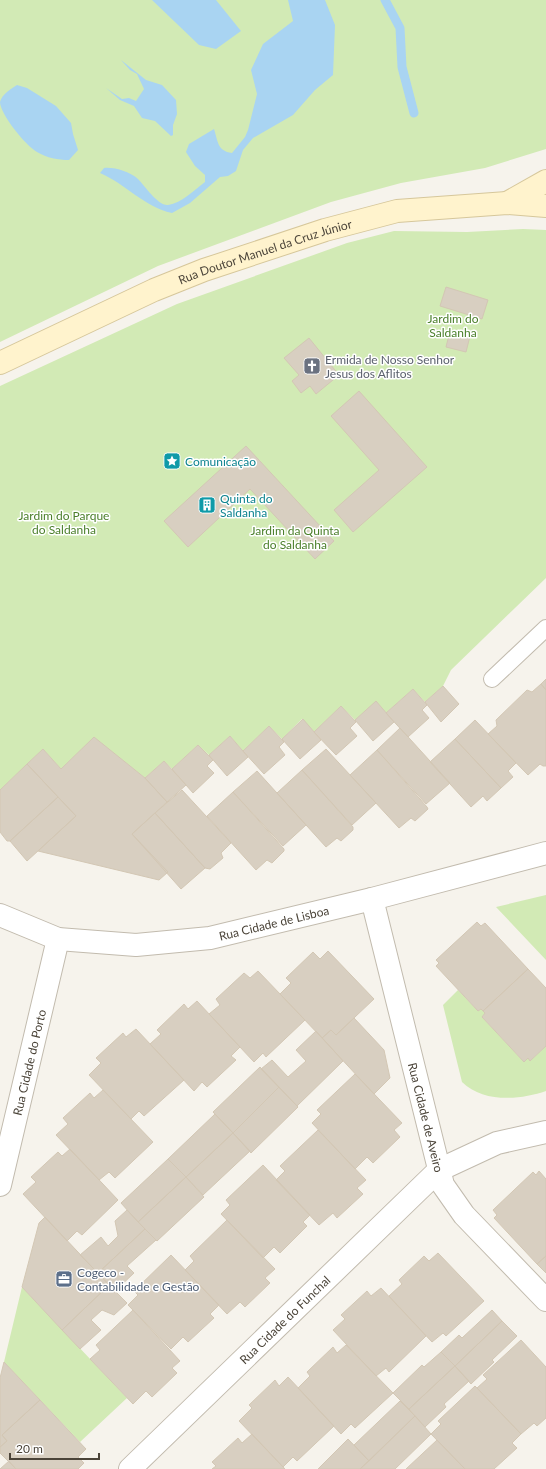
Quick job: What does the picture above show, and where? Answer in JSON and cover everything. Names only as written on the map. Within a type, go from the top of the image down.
[{"type":"main road","points":[[507,203],[546,181]]},
{"type":"main road","name":"Rua Doutor Manuel da Cruz Júnior","points":[[0,363],[154,290],[204,270],[325,230],[397,211],[507,203],[546,206]]},
{"type":"street","name":"Rua Cidade de Lisboa","points":[[0,914],[58,939],[136,945],[210,938],[372,899],[546,853]]},
{"type":"street","name":"Rua Cidade de Aveiro","points":[[372,899],[443,1185],[464,1215],[546,1300]]},
{"type":"street","name":"Rua Cidade do Porto","points":[[0,1185],[58,939]]},
{"type":"street","name":"Rua Cidade do Funchal","points":[[130,1469],[439,1170],[497,1143],[546,1132]]},
{"type":"lane","points":[[492,679],[546,628]]},
{"type":"green space","points":[[0,0],[546,0],[546,149],[485,168],[401,183],[331,202],[158,266],[0,342]]},
{"type":"green space","name":"Jardim da Quinta do Saldanha","points":[[523,229],[546,230],[546,578],[451,670],[443,686],[425,702],[413,689],[386,713],[376,702],[355,720],[341,706],[314,732],[302,719],[282,739],[269,726],[243,751],[230,736],[209,755],[198,745],[172,769],[164,761],[145,778],[94,738],[61,769],[43,749],[0,790],[0,386],[177,304],[347,243],[394,231],[467,232]]},
{"type":"green space","points":[[546,895],[546,960],[496,907]]},
{"type":"green space","points":[[458,990],[478,1011],[481,1009],[485,1013],[482,1017],[524,1062],[528,1058],[531,1060],[546,1046],[546,1091],[514,1098],[502,1098],[480,1094],[462,1082],[443,1005]]},
{"type":"green space","points":[[22,1287],[127,1398],[80,1442],[4,1362]]},
{"type":"water","points":[[152,0],[216,0],[241,31],[216,49],[199,45]]},
{"type":"water","points":[[288,0],[325,0],[335,25],[333,75],[315,90],[293,115],[253,138],[243,150],[236,171],[228,176],[220,177],[190,203],[172,213],[144,201],[118,183],[100,173],[104,168],[113,168],[127,172],[135,176],[160,202],[168,205],[178,202],[188,196],[205,182],[205,175],[195,166],[186,152],[189,144],[214,129],[217,141],[221,148],[232,153],[245,137],[257,94],[251,70],[263,44],[293,21]]},
{"type":"water","points":[[121,60],[146,80],[162,85],[176,100],[177,114],[173,125],[173,135],[171,136],[155,121],[142,118],[134,106],[120,100],[106,88],[122,99],[129,98],[136,101],[144,89],[137,74],[130,70]]},
{"type":"water","points":[[17,85],[27,88],[56,106],[71,123],[78,150],[69,160],[61,160],[45,156],[32,149],[9,122],[4,114],[0,102],[5,94]]},
{"type":"building","points":[[446,287],[488,300],[482,319],[440,306]]},
{"type":"building","points":[[450,331],[470,336],[466,352],[446,347]]},
{"type":"building","name":"Ermida de Nosso Senhor Jesus dos Aflitos","points":[[309,338],[339,375],[316,394],[310,386],[301,393],[292,381],[299,375],[284,358]]},
{"type":"building","points":[[359,391],[427,467],[353,532],[334,510],[379,470],[331,416]]},
{"type":"building","name":"Quinta do Saldanha","points":[[246,446],[334,541],[315,559],[250,489],[188,547],[164,521]]},
{"type":"building","points":[[546,679],[546,690],[541,684]]},
{"type":"building","points":[[541,684],[546,690],[546,766],[540,764],[528,775],[488,734],[497,726],[496,720],[527,690],[532,692]]},
{"type":"building","points":[[443,686],[459,704],[441,722],[425,702]]},
{"type":"building","points":[[413,689],[427,705],[422,710],[429,718],[408,737],[386,713]]},
{"type":"building","points":[[376,701],[394,722],[373,741],[355,720]]},
{"type":"building","points":[[341,706],[356,722],[350,728],[357,736],[336,755],[314,732]]},
{"type":"building","points":[[303,719],[321,740],[300,759],[282,739]]},
{"type":"building","points":[[475,720],[516,763],[508,771],[513,777],[501,788],[455,739]]},
{"type":"building","points":[[269,726],[284,742],[279,747],[285,755],[264,774],[243,751]]},
{"type":"building","points":[[400,728],[450,783],[426,804],[377,750]]},
{"type":"building","points":[[230,736],[248,757],[227,776],[209,755]]},
{"type":"building","points":[[94,737],[145,778],[167,802],[132,834],[168,872],[159,880],[38,851],[76,816],[27,764],[43,749],[61,769]]},
{"type":"building","points":[[455,739],[501,788],[487,801],[483,796],[471,807],[430,762]]},
{"type":"building","points":[[198,745],[213,760],[207,766],[214,773],[193,793],[172,769]]},
{"type":"building","points":[[326,749],[376,803],[352,825],[302,770]]},
{"type":"building","points":[[377,750],[428,809],[415,821],[411,818],[399,828],[350,775]]},
{"type":"building","points":[[164,761],[186,785],[167,802],[145,778]]},
{"type":"building","points":[[27,764],[58,797],[10,841],[7,841],[0,832],[0,790]]},
{"type":"building","points":[[302,770],[353,827],[353,830],[341,841],[337,838],[326,847],[277,793]]},
{"type":"building","points":[[257,771],[306,825],[283,846],[233,792]]},
{"type":"building","points":[[182,790],[231,843],[221,853],[223,858],[210,869],[205,868],[155,813]]},
{"type":"building","points":[[233,792],[284,849],[284,851],[272,863],[267,860],[256,870],[207,816]]},
{"type":"building","points":[[58,797],[76,816],[27,861],[10,841]]},
{"type":"building","points":[[155,813],[205,868],[181,889],[132,834]]},
{"type":"building","points":[[477,922],[481,926],[485,923],[528,969],[483,1011],[481,1009],[478,1011],[436,966],[439,963],[436,960]]},
{"type":"building","points":[[328,951],[374,999],[336,1035],[331,1030],[322,1038],[280,994],[291,983],[286,978],[313,952],[320,959]]},
{"type":"building","points":[[528,969],[546,988],[546,1046],[530,1061],[528,1058],[524,1062],[482,1017],[485,1013],[483,1011]]},
{"type":"building","points":[[258,971],[305,1020],[266,1057],[263,1053],[254,1062],[209,1014],[220,1005],[216,999],[244,973],[250,978]]},
{"type":"building","points":[[197,1001],[240,1047],[231,1056],[236,1060],[207,1087],[202,1082],[194,1091],[150,1044],[161,1034],[157,1030],[184,1004],[188,1009]]},
{"type":"building","points":[[354,1018],[384,1050],[390,1078],[374,1094],[322,1038],[331,1030],[336,1035]]},
{"type":"building","points":[[136,1029],[184,1080],[144,1116],[139,1111],[131,1119],[89,1075],[101,1063],[96,1058],[123,1033],[126,1037]]},
{"type":"building","points":[[316,1031],[343,1061],[297,1106],[261,1069],[272,1060],[288,1077],[306,1061],[296,1050]]},
{"type":"building","points":[[260,1067],[279,1087],[233,1133],[213,1112]]},
{"type":"building","points":[[355,1074],[402,1123],[394,1130],[400,1137],[373,1163],[367,1157],[355,1169],[312,1123],[321,1114],[317,1110]]},
{"type":"building","points":[[279,1087],[298,1107],[251,1153],[233,1133]]},
{"type":"building","points":[[103,1090],[153,1142],[115,1178],[109,1172],[99,1180],[56,1135],[68,1124],[63,1118],[90,1093],[94,1098]]},
{"type":"building","points":[[215,1114],[233,1133],[186,1177],[168,1159]]},
{"type":"building","points":[[318,1130],[366,1180],[357,1188],[363,1194],[337,1218],[333,1213],[319,1225],[276,1180],[285,1171],[280,1166]]},
{"type":"building","points":[[233,1133],[250,1151],[203,1195],[186,1177]]},
{"type":"building","points":[[70,1149],[118,1200],[82,1235],[77,1231],[67,1241],[23,1194],[36,1182],[31,1177],[58,1152],[62,1156]]},
{"type":"building","points":[[168,1159],[186,1177],[138,1222],[121,1203]]},
{"type":"building","points":[[263,1165],[310,1215],[303,1222],[307,1226],[280,1253],[274,1247],[263,1258],[221,1214],[230,1205],[226,1200]]},
{"type":"building","points":[[539,1171],[546,1179],[546,1256],[537,1264],[494,1218],[497,1215],[493,1210],[533,1172],[536,1175]]},
{"type":"building","points":[[186,1177],[204,1197],[157,1241],[138,1222]]},
{"type":"building","points":[[127,1210],[145,1229],[98,1273],[80,1255],[101,1237],[108,1246],[118,1236],[115,1221]]},
{"type":"building","name":"Cogeco - Contabilidade e Gestão","points":[[45,1217],[109,1285],[62,1330],[22,1287],[39,1223]]},
{"type":"building","points":[[227,1220],[275,1269],[265,1278],[270,1283],[245,1307],[240,1302],[227,1314],[185,1270],[194,1261],[190,1256]]},
{"type":"building","points":[[145,1229],[156,1240],[127,1266],[134,1273],[115,1291],[98,1273]]},
{"type":"building","points":[[438,1253],[484,1301],[446,1336],[443,1333],[432,1342],[389,1296],[402,1284],[399,1280],[424,1256],[429,1261]]},
{"type":"building","points":[[171,1255],[219,1305],[210,1314],[214,1318],[188,1342],[183,1337],[171,1349],[128,1305],[138,1295],[134,1291]]},
{"type":"building","points":[[546,1256],[546,1273],[537,1264]]},
{"type":"building","points":[[109,1285],[127,1303],[114,1315],[102,1310],[91,1320],[101,1330],[80,1349],[62,1330]]},
{"type":"building","points":[[381,1288],[426,1336],[389,1372],[386,1368],[376,1376],[333,1330],[345,1319],[341,1315],[367,1291],[371,1296]]},
{"type":"building","points":[[133,1310],[180,1361],[172,1368],[177,1373],[152,1397],[146,1391],[133,1404],[90,1359],[100,1350],[96,1345]]},
{"type":"building","points":[[492,1310],[502,1321],[455,1366],[441,1352],[459,1335],[462,1338]]},
{"type":"building","points":[[502,1321],[517,1336],[492,1360],[494,1362],[471,1384],[455,1366]]},
{"type":"building","points":[[521,1340],[546,1367],[546,1418],[537,1426],[534,1423],[521,1434],[477,1388],[487,1379],[483,1375]]},
{"type":"building","points":[[346,1345],[393,1393],[355,1428],[351,1424],[341,1434],[298,1388],[310,1376],[307,1372],[333,1347],[337,1353]]},
{"type":"building","points":[[441,1352],[455,1366],[409,1409],[393,1393],[422,1365],[424,1367]]},
{"type":"building","points":[[4,1362],[40,1400],[2,1435],[7,1441],[0,1447],[0,1378]]},
{"type":"building","points":[[455,1366],[469,1381],[444,1404],[446,1407],[425,1427],[409,1409]]},
{"type":"building","points":[[288,1377],[334,1426],[297,1461],[293,1457],[283,1467],[239,1421],[252,1408],[249,1405],[275,1380],[279,1386]]},
{"type":"building","points":[[475,1386],[521,1434],[512,1443],[517,1448],[494,1469],[465,1469],[431,1434],[441,1424],[438,1421]]},
{"type":"building","points":[[40,1400],[86,1449],[78,1457],[84,1463],[78,1469],[16,1469],[0,1453],[0,1447],[7,1441],[2,1435]]},
{"type":"building","points":[[400,1401],[415,1416],[369,1461],[354,1445]]},
{"type":"building","points":[[415,1416],[431,1434],[395,1469],[360,1469]]},
{"type":"building","points":[[252,1434],[285,1469],[212,1469],[216,1466],[212,1462],[238,1438],[242,1443]]},
{"type":"building","points":[[348,1439],[369,1461],[360,1469],[318,1469]]},
{"type":"building","points":[[437,1440],[465,1469],[406,1469]]},
{"type":"building","points":[[9,1461],[16,1469],[0,1469]]},
{"type":"waterway","points":[[385,0],[400,28],[402,67],[414,113]]},
{"type":"place","name":"Ermida de Nosso Senhor Jesus dos Aflitos","points":[[312,366]]},
{"type":"place","name":"Comunicação","points":[[172,461]]},
{"type":"place","name":"Quinta do Saldanha","points":[[207,505]]},
{"type":"place","name":"Cogeco - Contabilidade e Gestão","points":[[64,1279]]},
{"type":"park label","name":"Jardim do Saldanha","points":[[453,325]]},
{"type":"park label","name":"Jardim do Parque do Saldanha","points":[[64,522]]}]
